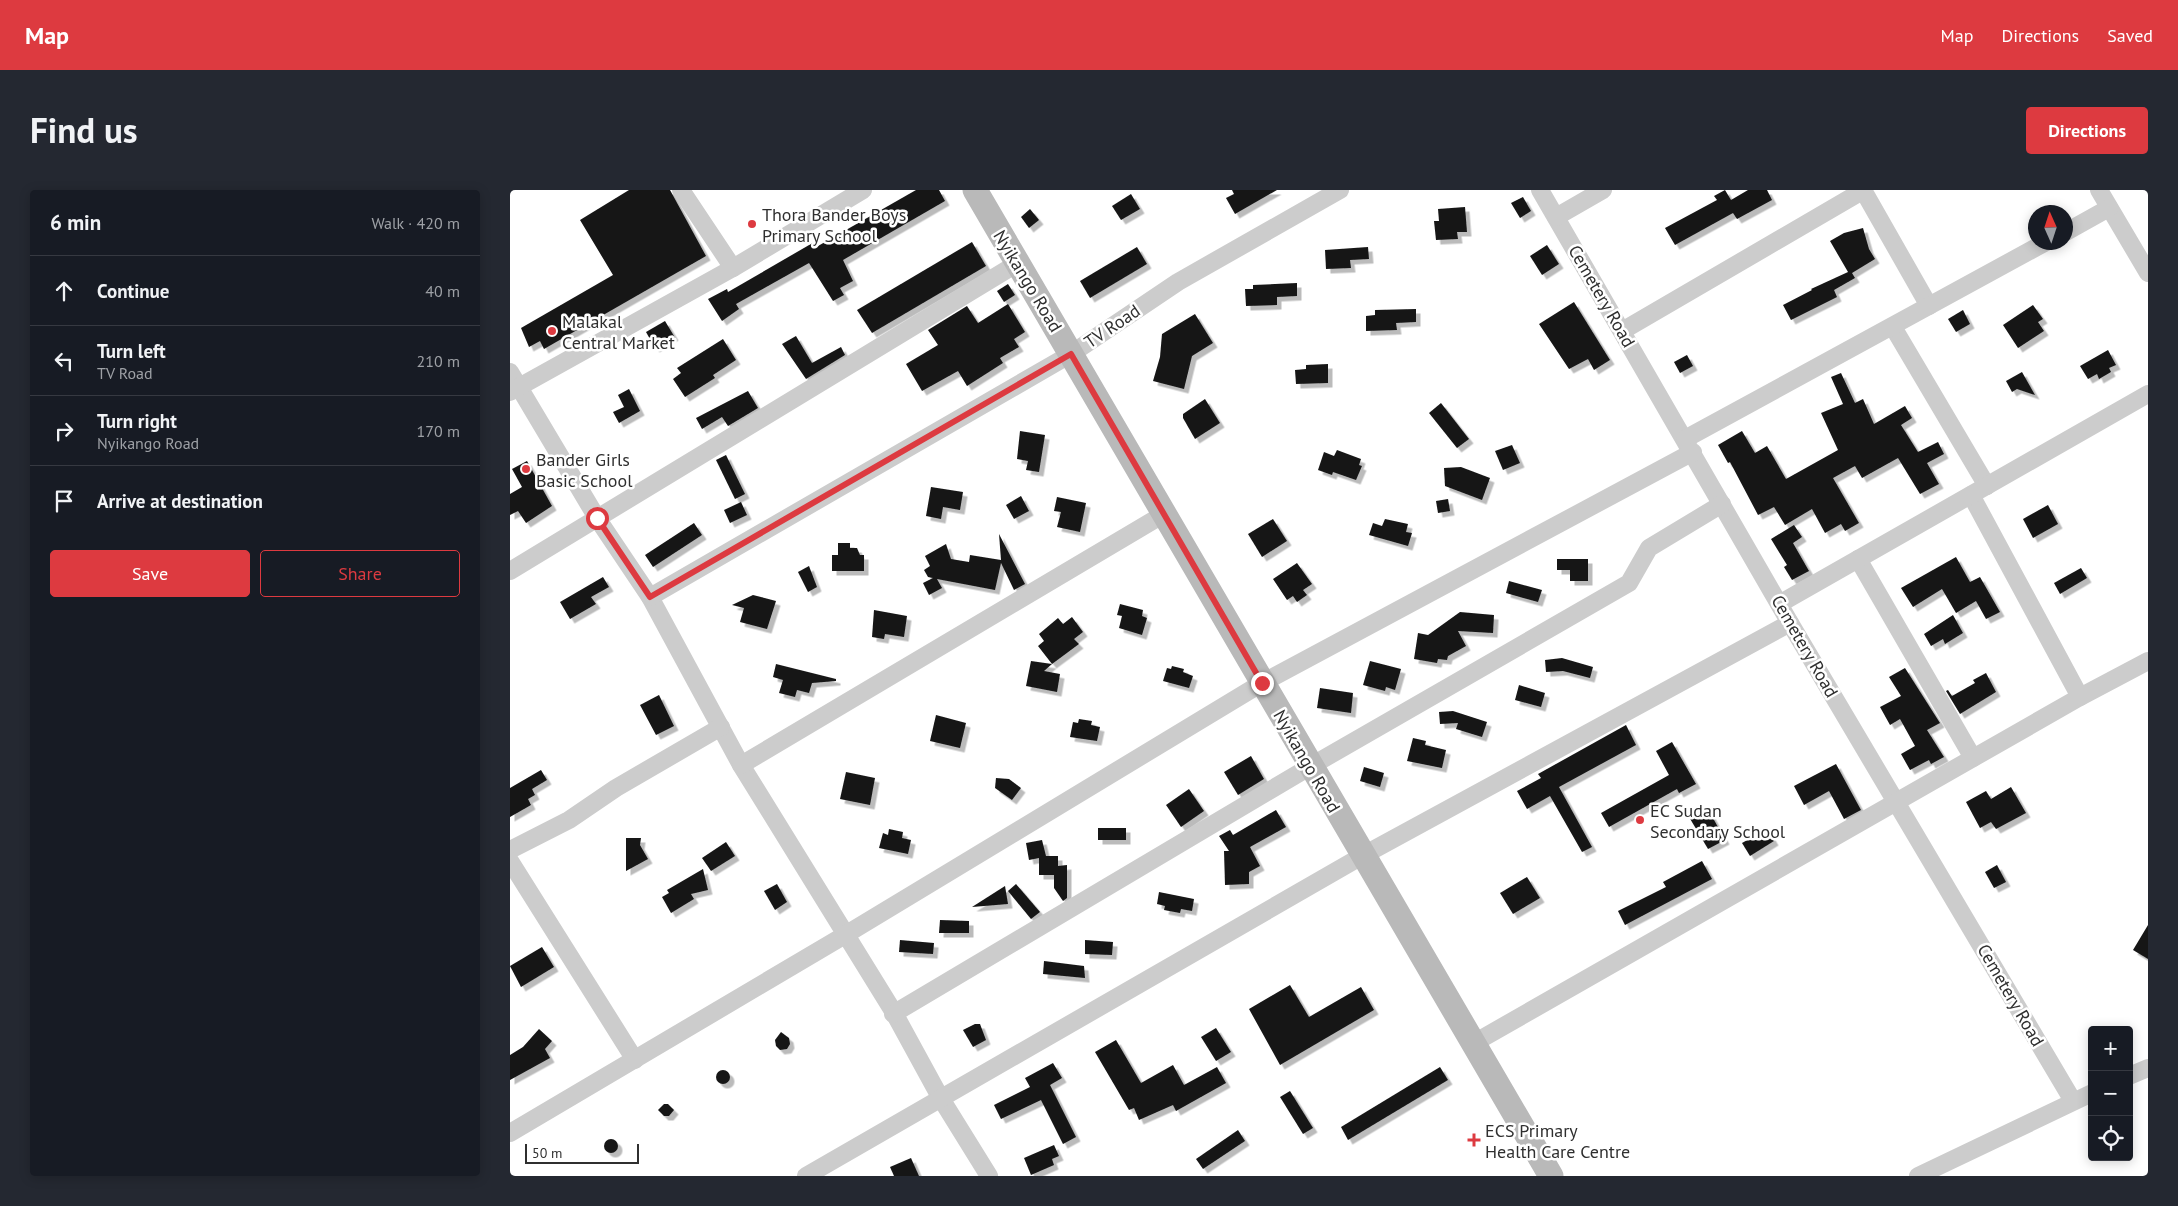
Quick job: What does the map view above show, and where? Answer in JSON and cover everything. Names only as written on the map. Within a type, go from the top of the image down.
[{"type":"street","points":[[681,190],[733,268]]},
{"type":"street","points":[[863,190],[733,268],[513,383],[597,518],[650,597],[741,765],[989,1176]]},
{"type":"street","name":"Nyikango Road","points":[[974,190],[1362,856],[1551,1176]]},
{"type":"street","name":"TV Road","points":[[650,597],[1071,354],[1178,282],[1340,190]]},
{"type":"street","name":"Cemetery Road","points":[[1540,190],[1781,604],[1790,623],[2073,1101]]},
{"type":"street","points":[[1556,217],[1603,190]]},
{"type":"street","points":[[1622,331],[1864,190],[1929,306]]},
{"type":"street","points":[[2098,190],[2148,273]]},
{"type":"street","points":[[2073,228],[2109,208]]},
{"type":"street","points":[[513,1125],[635,1060],[1262,683],[1689,446],[1929,306],[2031,250]]},
{"type":"street","points":[[510,571],[1018,263]]},
{"type":"street","points":[[1893,327],[1987,486]]},
{"type":"street","points":[[1781,604],[2148,394]]},
{"type":"street","points":[[1970,495],[2080,697]]},
{"type":"street","points":[[893,1014],[1311,766],[1629,583],[1649,548],[1722,504]]},
{"type":"street","points":[[741,765],[1164,514]]},
{"type":"street","points":[[1858,559],[1973,758]]},
{"type":"street","points":[[806,1176],[940,1097],[1362,856],[1790,623]]},
{"type":"street","points":[[1474,1043],[2080,697],[2148,661]]},
{"type":"street","points":[[510,850],[569,820],[616,788],[721,727]]},
{"type":"street","points":[[510,861],[635,1060]]},
{"type":"street","points":[[2133,1074],[2148,1068]]},
{"type":"street","points":[[1918,1176],[2088,1095]]},
{"type":"building","points":[[629,190],[670,190],[706,256],[544,349],[540,341],[529,347],[521,328],[613,275],[580,220]]},
{"type":"building","points":[[916,190],[939,190],[945,201],[843,260],[853,281],[840,288],[844,295],[833,301],[809,263],[736,304],[739,309],[722,321],[708,299],[727,289],[728,292],[816,241],[818,246]]},
{"type":"building","points":[[1232,190],[1277,190],[1235,214],[1226,198],[1234,194]]},
{"type":"building","points":[[1725,190],[1731,200],[1748,190],[1767,190],[1772,200],[1737,219],[1733,213],[1675,245],[1665,228],[1717,200],[1714,196]]},
{"type":"building","points":[[1131,194],[1140,209],[1121,220],[1112,206]]},
{"type":"building","points":[[1523,197],[1531,211],[1520,218],[1511,203]]},
{"type":"building","points":[[1465,207],[1467,232],[1457,232],[1458,239],[1436,240],[1434,221],[1439,221],[1438,209]]},
{"type":"building","points":[[1030,209],[1039,220],[1029,228],[1021,217]]},
{"type":"building","points":[[1863,228],[1869,249],[1875,259],[1852,273],[1855,278],[1834,290],[1837,297],[1791,320],[1783,305],[1811,289],[1848,272],[1830,241],[1844,233]]},
{"type":"building","points":[[972,242],[986,266],[872,333],[857,310]]},
{"type":"building","points":[[1547,245],[1559,264],[1542,275],[1530,256]]},
{"type":"building","points":[[1137,247],[1147,264],[1090,298],[1080,281]]},
{"type":"building","points":[[1368,247],[1369,259],[1350,260],[1351,268],[1326,269],[1325,250]]},
{"type":"building","points":[[1297,283],[1297,296],[1277,297],[1277,305],[1246,306],[1245,289],[1253,289],[1253,285]]},
{"type":"building","points":[[1008,284],[1015,295],[1004,302],[997,291]]},
{"type":"building","points":[[1574,302],[1610,360],[1594,370],[1588,359],[1569,369],[1539,324]]},
{"type":"building","points":[[1008,304],[1025,332],[1014,339],[1019,347],[1000,358],[1003,363],[967,386],[958,371],[922,391],[906,364],[938,345],[928,330],[967,306],[978,323]]},
{"type":"building","points":[[2033,305],[2043,319],[2038,322],[2044,331],[2018,348],[2003,325]]},
{"type":"building","points":[[1416,309],[1416,322],[1396,323],[1397,330],[1366,331],[1366,316],[1375,315],[1375,310]]},
{"type":"building","points":[[1963,310],[1970,324],[1956,332],[1948,319]]},
{"type":"building","points":[[1195,314],[1213,343],[1192,356],[1184,389],[1153,381],[1160,357],[1162,334]]},
{"type":"building","points":[[665,321],[674,336],[655,348],[646,332]]},
{"type":"building","points":[[796,336],[812,363],[841,347],[845,355],[806,379],[782,344]]},
{"type":"building","points":[[723,339],[736,360],[713,375],[715,378],[685,397],[673,379],[681,373],[677,368]]},
{"type":"building","points":[[2108,350],[2116,365],[2109,368],[2111,372],[2099,379],[2097,374],[2088,379],[2080,366]]},
{"type":"building","points":[[1687,355],[1693,366],[1680,373],[1674,362]]},
{"type":"building","points":[[1328,364],[1328,383],[1296,384],[1295,370],[1306,369],[1306,365]]},
{"type":"building","points":[[2022,372],[2035,395],[2017,389],[2012,392],[2006,381]]},
{"type":"building","points":[[1841,373],[1855,403],[1863,399],[1874,424],[1905,406],[1912,418],[1901,425],[1918,452],[1938,442],[1944,454],[1927,463],[1939,484],[1920,494],[1898,458],[1862,478],[1855,466],[1833,478],[1859,523],[1845,531],[1841,524],[1825,533],[1812,509],[1785,525],[1774,507],[1758,515],[1730,462],[1728,463],[1718,445],[1742,431],[1755,453],[1767,446],[1786,479],[1838,450],[1821,413],[1843,404],[1831,377]]},
{"type":"building","points":[[629,389],[640,411],[619,423],[613,412],[624,407],[618,395]]},
{"type":"building","points":[[748,391],[758,408],[728,426],[722,417],[702,429],[696,418]]},
{"type":"building","points":[[1205,399],[1220,423],[1195,439],[1183,418],[1183,414]]},
{"type":"building","points":[[1441,403],[1469,439],[1457,448],[1429,413]]},
{"type":"building","points":[[1020,431],[1045,435],[1039,472],[1026,470],[1028,461],[1017,459]]},
{"type":"building","points":[[1512,445],[1520,463],[1503,470],[1495,451]]},
{"type":"building","points":[[1337,450],[1361,459],[1359,465],[1362,466],[1356,480],[1333,472],[1332,475],[1318,470],[1324,452],[1334,456]]},
{"type":"building","points":[[726,455],[745,494],[735,499],[716,460]]},
{"type":"building","points":[[527,461],[552,506],[526,523],[518,511],[510,515],[510,494],[522,487],[512,469]]},
{"type":"building","points":[[1461,467],[1490,478],[1482,500],[1445,486],[1444,468]]},
{"type":"building","points":[[931,487],[963,492],[960,510],[943,507],[941,519],[926,516]]},
{"type":"building","points":[[1021,496],[1029,511],[1014,519],[1006,505]]},
{"type":"building","points":[[1057,497],[1086,503],[1080,532],[1057,527],[1061,512],[1054,511]]},
{"type":"building","points":[[1448,499],[1450,511],[1438,513],[1436,501]]},
{"type":"building","points":[[741,502],[747,515],[730,523],[724,510]]},
{"type":"building","points":[[2048,505],[2058,524],[2033,538],[2023,519]]},
{"type":"building","points":[[1273,519],[1287,541],[1262,557],[1248,534]]},
{"type":"building","points":[[1385,519],[1408,524],[1406,532],[1412,533],[1408,546],[1369,535],[1373,523],[1382,526]]},
{"type":"building","points":[[694,523],[702,535],[653,567],[645,555]]},
{"type":"building","points":[[1794,525],[1802,537],[1793,543],[1809,571],[1792,580],[1784,567],[1787,565],[1771,539]]},
{"type":"building","points":[[999,534],[1025,584],[1014,590],[1001,563],[995,590],[937,579],[942,588],[929,595],[923,583],[933,578],[928,577],[924,570],[930,566],[925,556],[946,544],[951,559],[969,562],[970,555],[1001,560]]},
{"type":"building","points":[[838,543],[850,543],[850,548],[857,548],[860,555],[864,555],[864,571],[832,571],[832,555],[838,555]]},
{"type":"building","points":[[1956,557],[1970,582],[1980,577],[2000,612],[1986,619],[1976,601],[1956,613],[1942,589],[1913,607],[1901,588]]},
{"type":"building","points":[[1557,559],[1588,559],[1588,581],[1570,581],[1570,570],[1557,570]]},
{"type":"building","points":[[1297,563],[1312,584],[1303,590],[1307,595],[1297,602],[1293,596],[1287,600],[1273,579]]},
{"type":"building","points":[[809,566],[817,587],[808,592],[798,572]]},
{"type":"building","points":[[2081,568],[2087,578],[2060,594],[2054,583]]},
{"type":"building","points":[[603,577],[609,587],[591,597],[596,604],[570,619],[560,602]]},
{"type":"building","points":[[1509,581],[1542,590],[1538,602],[1506,593]]},
{"type":"building","points":[[753,595],[776,601],[767,629],[740,622],[744,608],[732,605]]},
{"type":"building","points":[[1120,604],[1143,610],[1142,616],[1147,618],[1142,635],[1119,628],[1122,616],[1117,615]]},
{"type":"building","points":[[874,610],[907,616],[904,637],[885,634],[884,639],[872,637]]},
{"type":"building","points":[[1460,612],[1494,615],[1493,633],[1458,631],[1466,646],[1448,656],[1447,660],[1438,659],[1437,663],[1414,659],[1418,633],[1428,635]]},
{"type":"building","points":[[1953,615],[1963,633],[1945,644],[1943,639],[1931,646],[1924,634]]},
{"type":"building","points":[[1072,617],[1083,632],[1074,639],[1079,644],[1052,664],[1038,646],[1044,641],[1039,634],[1058,618],[1063,624]]},
{"type":"building","points":[[1562,658],[1593,667],[1590,678],[1563,671],[1546,672],[1545,660]]},
{"type":"building","points":[[1031,661],[1052,664],[1044,671],[1060,674],[1057,692],[1026,686]]},
{"type":"building","points":[[1370,661],[1401,669],[1395,690],[1386,687],[1385,691],[1363,685]]},
{"type":"building","points":[[776,664],[836,679],[836,681],[812,683],[809,693],[797,690],[795,697],[779,693],[783,680],[773,677]]},
{"type":"building","points":[[1172,666],[1184,669],[1183,672],[1193,676],[1189,688],[1163,681],[1167,668],[1171,669]]},
{"type":"building","points":[[1905,668],[1940,723],[1927,730],[1944,757],[1931,764],[1929,760],[1910,770],[1901,754],[1915,746],[1900,719],[1890,725],[1880,707],[1901,696],[1889,677]]},
{"type":"building","points":[[1986,673],[1996,692],[1960,714],[1946,691],[1948,690],[1952,696],[1975,683],[1973,680]]},
{"type":"building","points":[[1519,685],[1545,693],[1541,707],[1515,700]]},
{"type":"building","points":[[1320,688],[1353,693],[1351,713],[1317,708]]},
{"type":"building","points":[[659,695],[674,726],[656,735],[640,705]]},
{"type":"building","points":[[1453,711],[1487,722],[1482,737],[1456,729],[1458,723],[1440,724],[1439,712]]},
{"type":"building","points":[[936,715],[966,723],[960,748],[930,741]]},
{"type":"building","points":[[1079,719],[1092,721],[1091,725],[1100,727],[1097,741],[1070,737],[1073,722],[1078,723]]},
{"type":"building","points":[[1626,725],[1636,745],[1559,787],[1592,847],[1582,852],[1550,796],[1527,809],[1517,791],[1541,778],[1538,774]]},
{"type":"building","points":[[1413,738],[1426,741],[1425,745],[1446,750],[1442,768],[1407,761]]},
{"type":"building","points":[[1672,742],[1696,784],[1679,793],[1677,789],[1609,827],[1601,813],[1669,775],[1656,751]]},
{"type":"building","points":[[1251,756],[1264,779],[1238,795],[1224,772]]},
{"type":"building","points":[[1836,764],[1861,810],[1844,819],[1829,791],[1804,805],[1794,786]]},
{"type":"building","points":[[1364,767],[1384,773],[1380,787],[1360,781]]},
{"type":"building","points":[[541,770],[547,780],[532,789],[535,795],[528,799],[531,805],[510,817],[510,788]]},
{"type":"building","points":[[846,772],[875,778],[870,805],[840,799]]},
{"type":"building","points":[[996,778],[1009,779],[1021,788],[1012,800],[995,788]]},
{"type":"building","points":[[2011,787],[2026,813],[1996,829],[1991,822],[1980,828],[1966,802],[1986,791],[1991,799]]},
{"type":"building","points":[[1189,789],[1204,811],[1181,827],[1166,805]]},
{"type":"building","points":[[1707,807],[1725,840],[1708,849],[1689,817]]},
{"type":"building","points":[[1276,810],[1286,827],[1250,847],[1260,866],[1249,872],[1249,884],[1225,885],[1224,851],[1229,851],[1219,836],[1230,830],[1233,835]]},
{"type":"building","points":[[1098,828],[1126,828],[1126,840],[1098,840]]},
{"type":"building","points":[[889,829],[903,832],[902,838],[911,840],[908,854],[879,848],[883,833],[888,835]]},
{"type":"building","points":[[1767,829],[1774,841],[1750,856],[1742,843]]},
{"type":"building","points":[[626,838],[641,838],[640,845],[648,859],[626,871]]},
{"type":"building","points":[[1042,840],[1046,856],[1058,856],[1058,866],[1067,865],[1067,898],[1063,901],[1054,888],[1054,875],[1039,875],[1039,858],[1029,860],[1026,843]]},
{"type":"building","points":[[726,842],[735,856],[711,871],[702,858]]},
{"type":"building","points":[[1702,861],[1712,879],[1625,925],[1618,911],[1666,887],[1663,882]]},
{"type":"building","points":[[1997,865],[2006,882],[1994,888],[1985,872]]},
{"type":"building","points":[[703,869],[708,890],[691,894],[694,899],[671,913],[662,897],[669,893],[667,890]]},
{"type":"building","points":[[1527,877],[1540,898],[1513,914],[1500,893]]},
{"type":"building","points":[[777,884],[787,902],[775,910],[764,891]]},
{"type":"building","points":[[1016,884],[1040,912],[1031,919],[1008,891]]},
{"type":"building","points":[[1005,886],[1008,904],[972,907]]},
{"type":"building","points":[[1159,892],[1194,899],[1192,911],[1181,909],[1180,913],[1164,910],[1165,906],[1157,904]]},
{"type":"building","points":[[940,920],[969,921],[969,933],[939,933]]},
{"type":"building","points":[[2148,925],[2148,959],[2133,950]]},
{"type":"building","points":[[900,940],[934,943],[933,954],[899,952]]},
{"type":"building","points":[[1085,940],[1113,942],[1112,955],[1085,954]]},
{"type":"building","points":[[542,947],[554,967],[521,987],[510,966]]},
{"type":"building","points":[[1044,961],[1084,966],[1085,978],[1043,974]]},
{"type":"building","points":[[1290,985],[1309,1017],[1361,987],[1374,1010],[1280,1065],[1249,1009]]},
{"type":"building","points":[[975,1024],[980,1024],[986,1040],[973,1047],[963,1030]]},
{"type":"building","points":[[1216,1028],[1231,1052],[1216,1061],[1201,1037]]},
{"type":"building","points":[[539,1029],[552,1041],[545,1049],[550,1058],[510,1080],[510,1055],[523,1047]]},
{"type":"building","points":[[781,1032],[789,1038],[790,1044],[787,1049],[780,1050],[776,1046],[775,1040]]},
{"type":"building","points":[[1116,1040],[1141,1083],[1173,1065],[1184,1085],[1217,1067],[1226,1083],[1176,1111],[1173,1105],[1139,1120],[1134,1108],[1129,1110],[1095,1052]]},
{"type":"building","points":[[1053,1063],[1062,1078],[1050,1085],[1076,1137],[1063,1144],[1041,1100],[1001,1119],[994,1105],[1030,1087],[1025,1078]]},
{"type":"building","points":[[1440,1067],[1448,1080],[1348,1140],[1341,1127]]},
{"type":"building","points":[[720,1070],[726,1070],[730,1077],[726,1084],[720,1084],[716,1080],[716,1074]]},
{"type":"building","points":[[1290,1091],[1313,1128],[1303,1134],[1280,1097]]},
{"type":"building","points":[[664,1104],[668,1104],[674,1110],[669,1116],[664,1116],[658,1110]]},
{"type":"building","points":[[1238,1130],[1245,1141],[1203,1169],[1196,1159]]},
{"type":"building","points":[[611,1139],[616,1141],[618,1146],[616,1151],[611,1153],[606,1151],[604,1146],[606,1141]]},
{"type":"building","points":[[1054,1145],[1059,1156],[1052,1159],[1054,1165],[1031,1175],[1024,1158]]},
{"type":"building","points":[[911,1158],[919,1176],[894,1176],[890,1167]]},
{"type":"place","name":"Thora Bander Boys Primary School","points":[[752,224]]},
{"type":"place","name":"Malakal Central Market","points":[[552,331]]},
{"type":"place","name":"Bander Girls Basic School","points":[[526,469]]},
{"type":"place","name":"EC Sudan Secondary School","points":[[1640,820]]},
{"type":"place","name":"ECS Primary Health Care Centre","points":[[1474,1140]]},
{"type":"route","points":[[597,518],[650,597],[946,424],[1071,354],[1262,683]]}]
